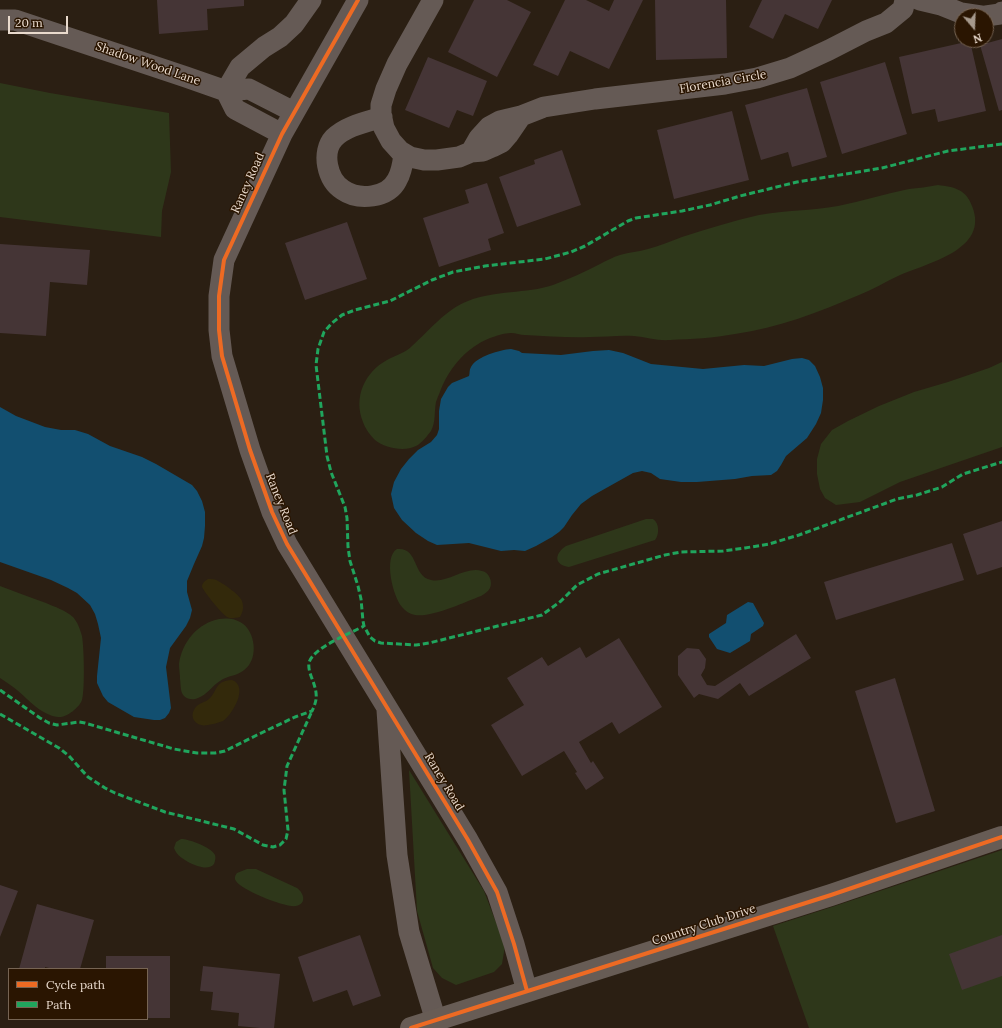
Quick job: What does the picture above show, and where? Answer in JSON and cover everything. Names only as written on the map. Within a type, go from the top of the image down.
[{"type":"street","points":[[282,134],[236,109],[226,91],[240,67],[280,37],[294,24],[311,0]]},
{"type":"street","name":"Raney Road","points":[[358,0],[282,134],[224,260],[219,296],[219,330],[222,356],[250,450],[272,512],[287,544],[468,840],[497,892],[527,991]]},
{"type":"street","points":[[382,117],[342,132],[334,139],[328,148],[327,157],[331,176],[343,191],[355,195],[368,196],[382,194],[393,187],[398,180],[404,154],[391,141],[384,128],[381,105],[397,64],[433,0]]},
{"type":"street","name":"Florencia Circle","points":[[404,154],[410,157],[437,160],[459,157],[470,152],[479,138],[490,127],[500,122],[544,108],[595,99],[725,84],[757,78],[790,68],[866,31],[886,23],[903,9],[905,0]]},
{"type":"street","points":[[920,0],[942,5],[954,10]]},
{"type":"street","name":"Shadow Wood Lane","points":[[0,20],[15,20],[226,91],[249,89],[294,112]]},
{"type":"street","name":"Raney Road","points":[[386,706],[397,856],[409,932],[436,1021]]},
{"type":"street","name":"Country Club Drive","points":[[411,1028],[832,895],[1002,837]]},
{"type":"green space","points":[[0,83],[169,113],[171,172],[162,211],[161,237],[0,217]]},
{"type":"green space","points":[[938,185],[959,190],[963,192],[969,200],[972,206],[975,221],[972,234],[964,244],[953,253],[898,276],[869,291],[783,324],[751,331],[711,337],[666,340],[638,336],[574,337],[523,335],[511,333],[500,335],[481,342],[467,352],[455,365],[445,381],[436,402],[433,428],[418,445],[406,449],[389,447],[375,440],[364,424],[360,413],[359,403],[360,395],[367,378],[379,365],[409,348],[445,315],[468,301],[500,293],[543,288],[577,275],[617,256],[652,248],[691,234],[749,217],[769,213],[838,206],[909,189]]},
{"type":"green space","points":[[1002,362],[1002,447],[900,482],[860,502],[836,505],[825,498],[820,489],[817,474],[817,459],[821,444],[832,430],[879,406],[914,392],[948,382]]},
{"type":"green space","points":[[646,519],[653,519],[657,523],[658,533],[655,540],[569,567],[558,562],[557,559],[559,552],[566,546]]},
{"type":"green space","points":[[397,549],[409,552],[421,573],[431,580],[443,580],[476,570],[487,573],[490,578],[491,586],[487,592],[481,596],[448,609],[430,614],[411,614],[402,607],[395,595],[391,577],[391,560],[393,553]]},
{"type":"green space","points":[[0,586],[63,611],[73,617],[80,628],[83,642],[83,695],[82,700],[75,709],[65,716],[58,717],[46,713],[0,678]]},
{"type":"green space","points":[[227,618],[245,625],[249,630],[253,642],[254,648],[252,660],[242,672],[220,681],[201,697],[195,699],[187,698],[181,690],[179,668],[184,648],[187,641],[198,629],[211,621]]},
{"type":"green space","points":[[409,770],[484,891],[505,946],[502,964],[494,972],[456,985],[442,978],[433,968],[417,911]]},
{"type":"green space","points":[[181,839],[205,846],[213,852],[215,855],[214,864],[206,868],[190,863],[180,857],[174,848],[176,842]]},
{"type":"green space","points":[[1002,850],[1002,1028],[809,1028],[773,926]]},
{"type":"green space","points":[[247,869],[256,869],[297,888],[303,895],[302,903],[296,906],[283,904],[264,898],[246,889],[236,881],[235,876],[237,873]]},
{"type":"sand","points":[[208,579],[215,579],[221,582],[241,599],[243,607],[240,617],[227,617],[213,603],[202,587],[203,583]]},
{"type":"sand","points":[[232,680],[237,683],[239,694],[235,707],[227,717],[223,721],[208,725],[199,724],[196,722],[194,720],[193,712],[198,705],[207,701],[212,696],[219,684]]},
{"type":"water","points":[[511,349],[522,353],[561,355],[609,350],[623,353],[651,364],[703,369],[744,365],[764,366],[802,358],[809,360],[815,366],[820,377],[823,388],[821,413],[807,438],[786,456],[777,471],[771,475],[697,482],[681,482],[660,479],[651,473],[642,471],[633,473],[592,496],[581,504],[559,532],[525,551],[501,551],[469,543],[437,545],[416,533],[402,520],[394,508],[391,494],[394,482],[401,469],[409,459],[418,450],[431,442],[437,435],[439,429],[441,399],[448,387],[452,383],[469,376],[471,367],[478,360],[495,352]]},
{"type":"water","points":[[0,407],[16,416],[45,427],[61,430],[75,430],[88,434],[110,446],[142,457],[192,485],[197,491],[205,512],[204,538],[187,581],[187,592],[192,610],[190,618],[170,648],[166,667],[171,708],[165,718],[154,720],[134,717],[108,702],[103,696],[97,683],[101,638],[95,614],[90,605],[77,593],[68,588],[51,580],[0,562]]},
{"type":"water","points":[[748,602],[753,603],[764,623],[763,626],[751,634],[750,641],[730,653],[717,649],[709,637],[709,634],[726,623],[727,615]]},
{"type":"building","points":[[157,0],[244,0],[244,6],[207,9],[208,30],[159,34]]},
{"type":"building","points":[[474,0],[507,0],[531,12],[497,77],[448,52]]},
{"type":"building","points":[[565,0],[586,0],[609,11],[614,0],[643,0],[609,69],[570,51],[558,76],[533,65]]},
{"type":"building","points":[[655,0],[726,0],[727,58],[656,60]]},
{"type":"building","points":[[762,0],[832,0],[818,29],[785,14],[773,39],[749,27]]},
{"type":"building","points":[[1002,39],[1002,110],[999,111],[981,48],[994,48],[994,41]]},
{"type":"building","points":[[954,45],[954,48],[972,48],[986,111],[938,122],[935,109],[912,114],[899,57]]},
{"type":"building","points":[[428,57],[487,81],[473,116],[457,110],[449,128],[405,110]]},
{"type":"building","points":[[885,62],[907,134],[842,154],[820,82]]},
{"type":"building","points":[[807,88],[827,157],[792,167],[788,152],[761,160],[745,105]]},
{"type":"building","points":[[732,111],[749,180],[674,199],[657,130]]},
{"type":"building","points":[[562,150],[581,205],[517,227],[499,177],[535,164],[534,160]]},
{"type":"building","points":[[487,183],[504,233],[488,239],[491,250],[439,267],[423,218],[469,203],[465,190]]},
{"type":"building","points":[[347,222],[367,279],[305,300],[285,243]]},
{"type":"building","points":[[0,244],[90,250],[87,285],[50,282],[46,336],[0,333]]},
{"type":"building","points":[[1002,521],[1002,567],[977,575],[963,534]]},
{"type":"building","points":[[952,543],[964,580],[836,620],[824,582]]},
{"type":"building","points":[[796,634],[811,658],[749,696],[740,683],[718,699],[699,694],[694,698],[678,675],[678,656],[687,648],[699,649],[706,659],[705,668],[701,675],[707,685],[715,686]]},
{"type":"building","points":[[619,638],[662,707],[619,734],[612,722],[579,742],[591,763],[593,761],[604,778],[586,790],[575,773],[577,772],[564,751],[522,776],[491,725],[524,705],[507,678],[542,657],[548,666],[580,647],[586,658]]},
{"type":"building","points":[[895,678],[935,811],[896,823],[855,691]]},
{"type":"building","points":[[0,885],[18,891],[0,937]]},
{"type":"building","points":[[37,904],[94,920],[80,968],[19,968]]},
{"type":"building","points":[[360,935],[381,996],[353,1006],[347,990],[313,1002],[298,957]]},
{"type":"building","points":[[1002,935],[1002,976],[962,990],[949,954]]},
{"type":"building","points":[[106,956],[170,956],[170,1018],[148,1018],[148,968],[106,968]]},
{"type":"building","points":[[203,966],[280,974],[274,1028],[238,1026],[239,1013],[211,1010],[213,992],[200,991]]},
{"type":"marked path","points":[[1002,144],[948,151],[882,168],[797,182],[710,205],[636,218],[571,252],[545,259],[485,266],[453,272],[432,280],[390,301],[342,315],[324,332],[318,349],[316,365],[327,456],[331,472],[345,507],[350,561],[361,599],[364,626],[370,637],[381,643],[416,645],[429,643],[542,615],[561,601],[577,585],[598,574],[681,552],[723,551],[769,544],[799,535],[897,499],[917,495],[942,487],[963,474],[1002,462]]},
{"type":"marked path","points":[[0,690],[49,723],[57,725],[79,722],[85,723],[174,749],[197,753],[215,753],[225,751],[295,717],[312,711],[316,696],[309,668],[309,663],[312,657],[324,647],[364,626]]},
{"type":"marked path","points":[[0,714],[59,748],[69,756],[88,777],[115,793],[165,812],[234,829],[263,845],[273,847],[280,845],[286,839],[288,830],[284,790],[287,766],[312,711]]},
{"type":"cycle path","points":[[358,0],[282,134],[224,260],[219,296],[219,330],[222,356],[250,450],[272,512],[287,544],[468,840],[497,892],[527,991]]},
{"type":"cycle path","points":[[411,1028],[831,895],[1002,837]]}]
